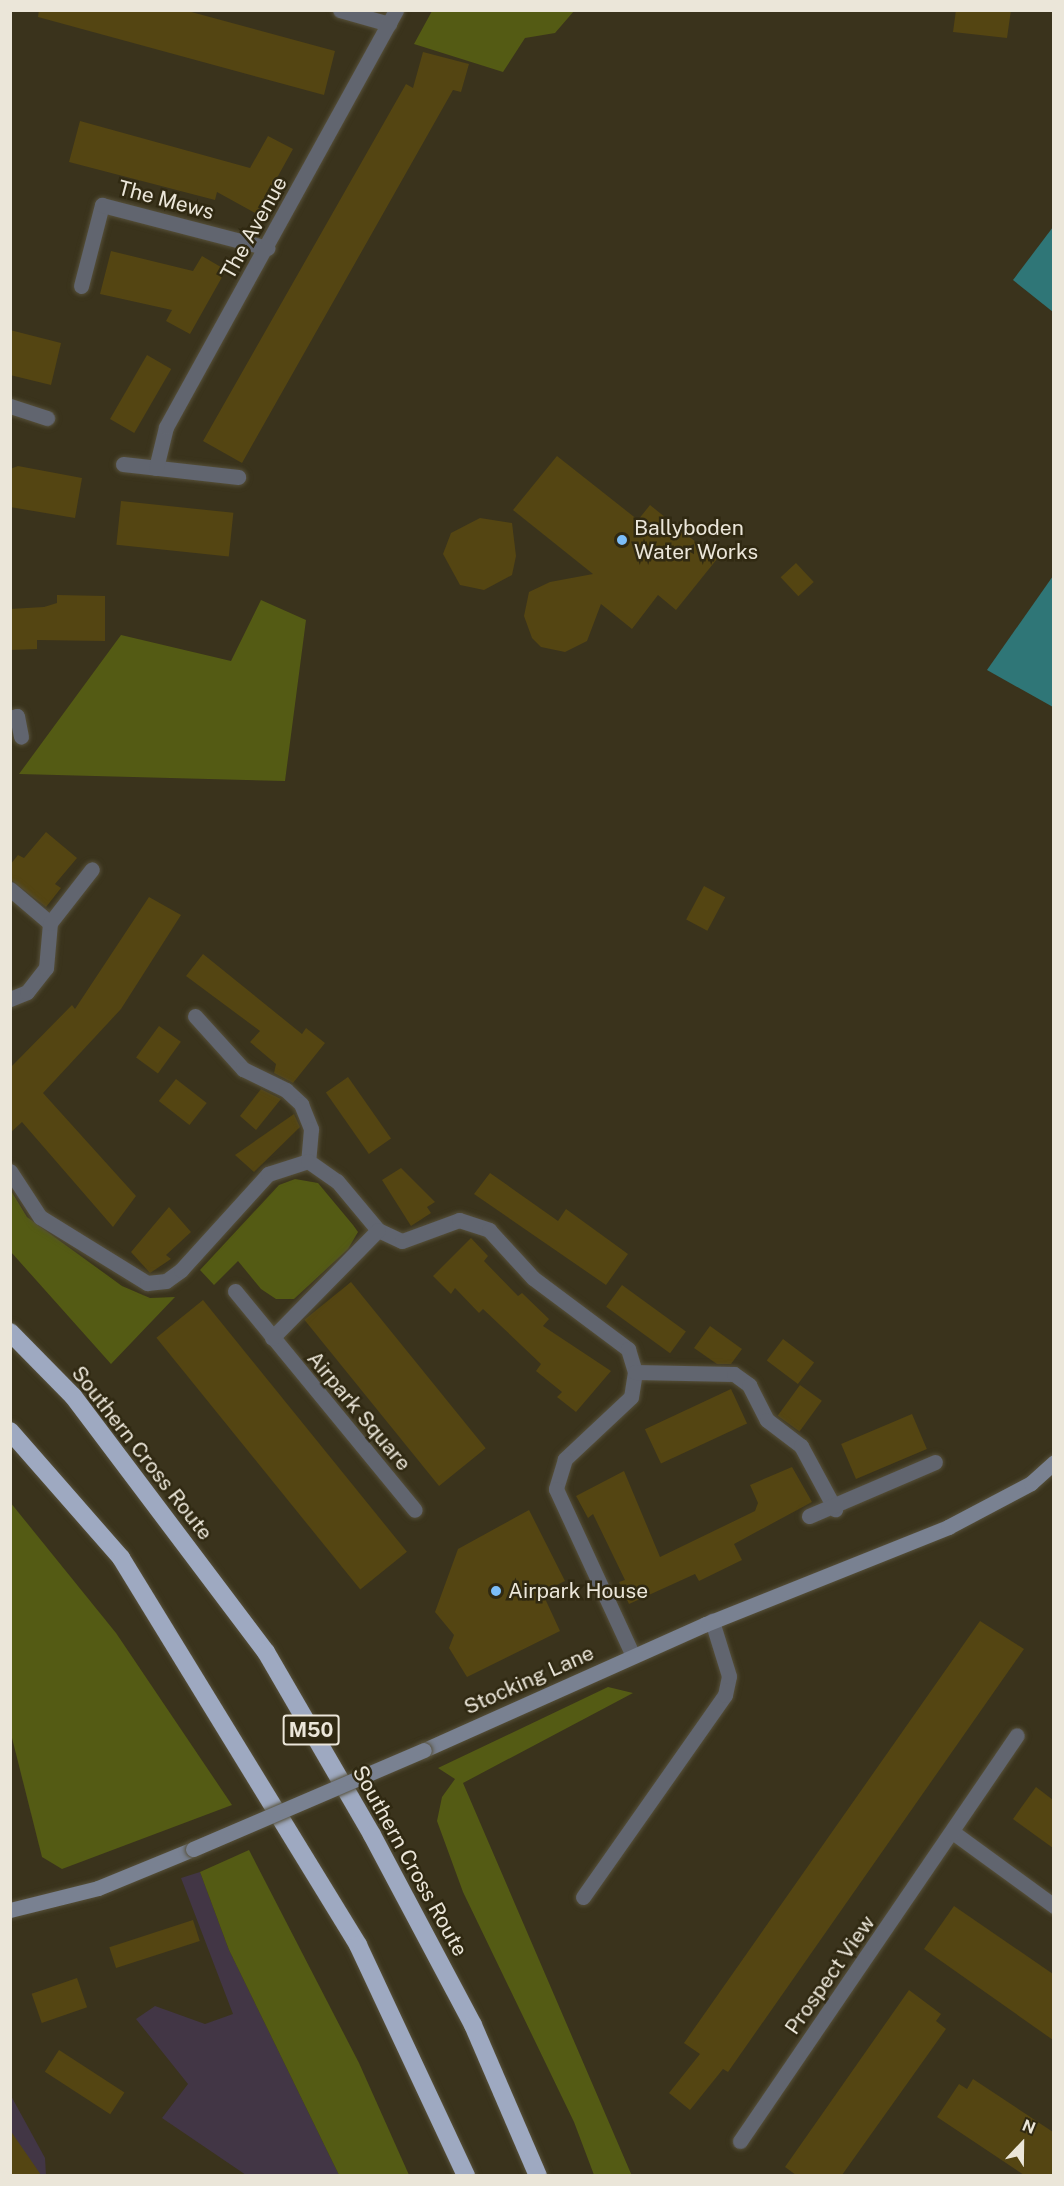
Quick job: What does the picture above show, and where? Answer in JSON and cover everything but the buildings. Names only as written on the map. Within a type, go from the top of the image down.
[{"type":"highway","name":"Southern Cross Route","points":[[10,1332],[73,1396],[266,1652],[372,1835],[473,2025],[538,2175]]},
{"type":"highway","points":[[10,1431],[121,1558],[153,1609],[358,1945],[466,2175]]},
{"type":"main road","name":"Stocking Lane","points":[[10,1910],[98,1888],[424,1750],[712,1621],[948,1527],[1031,1483],[1053,1462]]},
{"type":"street","points":[[340,10],[393,17]]},
{"type":"street","name":"The Avenue","points":[[156,468],[166,427],[393,17]]},
{"type":"street","name":"The Mews","points":[[81,286],[102,204],[267,248]]},
{"type":"street","points":[[10,406],[47,418]]},
{"type":"street","points":[[123,464],[238,477]]},
{"type":"street","points":[[10,718],[16,716],[21,737]]},
{"type":"street","points":[[10,999],[27,992],[46,968],[50,922],[92,869]]},
{"type":"street","points":[[10,889],[50,922]]},
{"type":"street","points":[[195,1016],[243,1069],[286,1090],[302,1104],[311,1130],[308,1161]]},
{"type":"street","points":[[10,1170],[40,1217],[147,1283],[166,1281],[181,1270],[268,1174],[308,1161]]},
{"type":"street","points":[[308,1161],[337,1181],[378,1230],[402,1241],[459,1220],[489,1230],[533,1278],[628,1350],[636,1372],[631,1397],[565,1459],[556,1489],[633,1656]]},
{"type":"street","points":[[272,1338],[378,1230]]},
{"type":"street","name":"Airpark Square","points":[[235,1291],[415,1510]]},
{"type":"street","points":[[636,1372],[734,1374],[749,1385],[767,1420],[801,1446],[835,1509]]},
{"type":"street","points":[[809,1516],[835,1509],[935,1462]]},
{"type":"street","points":[[583,1898],[725,1695],[729,1676],[712,1621]]},
{"type":"street","name":"Prospect View","points":[[740,2141],[954,1833],[1017,1735]]},
{"type":"street","points":[[954,1833],[1053,1906]]},
{"type":"shaded area","points":[[200,1872],[229,1950],[339,2175],[246,2175],[162,2118],[188,2084],[136,2019],[155,2006],[205,2024],[233,2014],[181,1878]]},
{"type":"shaded area","points":[[10,2094],[45,2158],[46,2175],[11,2175]]},
{"type":"green space","points":[[432,11],[574,11],[555,33],[525,38],[503,72],[414,44]]},
{"type":"green space","points":[[261,600],[306,620],[285,781],[19,774],[121,635],[231,661]]},
{"type":"green space","points":[[295,1179],[318,1183],[353,1225],[358,1232],[348,1249],[294,1299],[276,1299],[261,1289],[238,1261],[214,1285],[200,1270],[279,1185]]},
{"type":"green space","points":[[10,1189],[27,1217],[122,1286],[150,1298],[175,1297],[111,1364],[11,1252]]},
{"type":"green space","points":[[10,1502],[116,1633],[232,1805],[62,1869],[42,1857],[11,1734]]},
{"type":"green space","points":[[608,1687],[633,1693],[463,1783],[632,2176],[594,2175],[574,2122],[463,1892],[437,1821],[442,1797],[455,1779],[438,1768]]},
{"type":"green space","points":[[249,1850],[359,2063],[409,2175],[339,2175],[229,1950],[200,1872]]},
{"type":"water","points":[[1053,227],[1053,312],[1013,280]]},
{"type":"water","points":[[1053,576],[1053,707],[987,670]]},
{"type":"place","name":"Ballyboden Water Works","points":[[622,540]]},
{"type":"place","name":"Airpark House","points":[[496,1591]]}]
